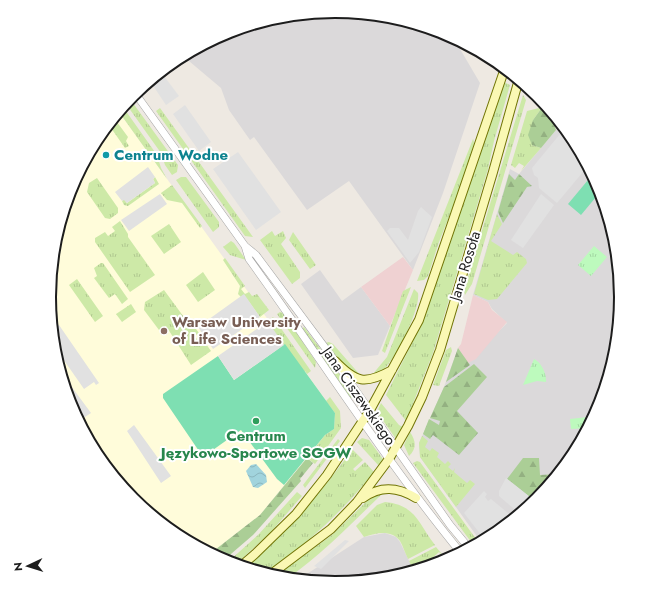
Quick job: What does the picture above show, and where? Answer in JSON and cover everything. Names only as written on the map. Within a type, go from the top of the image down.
[{"type":"main road","name":"Jana Rosoła","points":[[247,561],[296,514],[327,475],[370,410],[419,320],[503,74]]},
{"type":"main road","name":"Jana Rosoła","points":[[357,502],[396,448],[422,397],[440,350],[517,86]]},
{"type":"main road","points":[[335,362],[352,377],[362,380],[374,379],[392,370]]},
{"type":"main road","points":[[277,570],[331,529],[357,502],[375,490],[388,488],[404,491],[416,498]]},
{"type":"street","name":"Jana Ciszewskiego","points":[[139,99],[245,246],[256,255],[335,362],[450,525],[466,543]]},
{"type":"street","name":"Jana Ciszewskiego","points":[[245,246],[249,259],[362,422],[416,498],[456,548]]},
{"type":"shaded area","points":[[336,18],[372,20],[390,23],[425,33],[459,47],[480,83],[443,193],[413,270],[349,181],[307,210],[254,137],[250,140],[229,110],[221,88],[188,60],[229,39],[281,23],[299,20]]},
{"type":"shaded area","points":[[165,77],[179,96],[166,105],[153,86]]},
{"type":"shaded area","points":[[185,105],[211,142],[199,151],[173,114]]},
{"type":"shaded area","name":"Warsaw University of Life Sciences","points":[[123,117],[335,413],[325,435],[260,515],[216,549],[180,529],[138,494],[114,467],[85,420],[71,387],[62,351],[57,315],[57,279],[62,243],[71,207],[85,174],[94,157]]},
{"type":"shaded area","points":[[558,128],[586,174],[600,207],[605,225],[614,279],[614,315],[612,333],[600,387],[577,437],[557,467],[533,494],[491,529],[478,537],[420,457],[419,443],[444,387],[458,348],[468,363],[507,323],[492,309],[488,302],[473,295],[510,169],[519,174]]},
{"type":"shaded area","points":[[561,133],[584,171],[557,203],[539,188],[538,178],[534,175],[532,168]]},
{"type":"shaded area","points":[[238,152],[281,212],[256,230],[213,169]]},
{"type":"shaded area","points":[[148,167],[155,177],[153,179],[155,183],[127,203],[124,200],[122,201],[115,192]]},
{"type":"shaded area","points":[[160,194],[167,204],[129,231],[121,220]]},
{"type":"shaded area","points":[[541,194],[554,205],[523,248],[511,240]]},
{"type":"shaded area","points":[[421,207],[432,217],[419,252],[410,263],[387,231],[390,228],[399,228],[408,240],[418,211]]},
{"type":"shaded area","points":[[403,257],[413,270],[390,326],[361,287]]},
{"type":"shaded area","points":[[320,270],[342,301],[361,287],[390,326],[378,355],[353,358],[301,284]]},
{"type":"shaded area","points":[[244,294],[260,317],[213,349],[198,327]]},
{"type":"shaded area","points":[[473,295],[488,302],[492,310],[507,322],[476,359],[468,363],[458,348],[461,344]]},
{"type":"shaded area","points":[[269,323],[284,345],[234,380],[218,356],[264,324]]},
{"type":"shaded area","points":[[58,326],[99,383],[96,385],[94,382],[84,389],[64,360]]},
{"type":"shaded area","points":[[70,385],[91,413],[84,418]]},
{"type":"shaded area","points":[[134,425],[171,476],[161,483],[127,431]]},
{"type":"shaded area","points":[[506,478],[530,497],[515,510],[499,496],[499,491]]},
{"type":"shaded area","points":[[484,491],[487,494],[485,497],[488,501],[491,499],[510,514],[481,535],[464,513]]},
{"type":"shaded area","points":[[385,533],[396,537],[411,565],[372,574],[336,576],[306,574],[364,537]]},
{"type":"shaded area","points":[[345,540],[349,541],[321,569],[314,566]]},
{"type":"green space","points":[[504,82],[510,85],[494,141],[488,169],[433,353],[406,421],[386,395],[423,321]]},
{"type":"green space","points":[[523,95],[526,100],[472,284],[465,295],[464,290]]},
{"type":"green space","points":[[134,104],[178,165],[177,172],[172,175],[165,165],[161,153],[130,109]]},
{"type":"green space","points":[[160,108],[253,237],[245,236],[156,111]]},
{"type":"green space","points":[[539,108],[541,109],[533,120],[532,145],[541,148],[521,171],[524,166],[519,163],[515,168],[511,165],[527,111]]},
{"type":"green space","points":[[541,109],[554,124],[556,130],[541,148],[532,145],[528,135],[533,120]]},
{"type":"green space","points":[[127,112],[157,155],[161,168],[167,179],[123,117]]},
{"type":"green space","points":[[118,123],[128,137],[126,141],[129,146],[125,148],[112,130]]},
{"type":"green space","points":[[473,139],[474,146],[468,169],[441,237],[428,276],[424,280],[417,281]]},
{"type":"green space","points":[[509,174],[515,180],[519,174],[532,186],[527,187],[503,223],[498,212]]},
{"type":"green space","points":[[155,177],[159,184],[128,206],[124,205],[122,201],[124,199],[127,203],[155,183],[153,179]]},
{"type":"green space","points":[[181,177],[186,177],[219,222],[219,227],[213,232],[176,180]]},
{"type":"green space","points":[[97,178],[118,208],[118,213],[110,219],[105,218],[87,192],[89,183]]},
{"type":"green space","points":[[588,180],[596,197],[581,215],[568,204]]},
{"type":"green space","points":[[172,185],[202,226],[200,228],[182,203],[167,200],[161,193]]},
{"type":"green space","points":[[497,214],[502,224],[491,241],[513,255],[517,252],[526,259],[527,263],[497,299],[488,300],[474,294]]},
{"type":"green space","points":[[120,221],[128,234],[128,237],[155,275],[130,292],[95,242],[95,238],[105,232],[108,236],[115,231],[112,227]]},
{"type":"green space","points":[[169,224],[181,242],[164,254],[151,236]]},
{"type":"green space","points":[[272,231],[275,236],[283,231],[286,238],[281,244],[300,272],[300,278],[292,284],[260,240]]},
{"type":"green space","points":[[293,232],[316,265],[310,269],[289,240]]},
{"type":"green space","points":[[231,241],[246,260],[230,255],[223,247]]},
{"type":"green space","points":[[594,246],[607,257],[591,276],[578,265]]},
{"type":"green space","points":[[225,258],[245,286],[241,289],[245,294],[249,292],[252,296],[257,294],[269,310],[260,317],[244,295],[241,297],[238,294],[240,286],[223,260]]},
{"type":"green space","points":[[103,263],[128,299],[122,304],[115,294],[109,298],[94,278],[97,276],[94,268]]},
{"type":"green space","points":[[203,272],[215,290],[198,302],[186,285]]},
{"type":"green space","points":[[77,279],[103,316],[95,322],[69,285]]},
{"type":"green space","points":[[411,287],[385,353],[382,351],[403,291]]},
{"type":"green space","points":[[414,289],[418,293],[418,301],[406,335],[386,367],[381,372],[372,375],[387,357]]},
{"type":"green space","points":[[164,290],[189,324],[193,325],[199,333],[195,336],[200,344],[204,341],[211,351],[191,365],[166,326],[159,330],[144,310],[145,302]]},
{"type":"green space","points":[[131,304],[136,312],[122,322],[116,314]]},
{"type":"green space","points":[[280,312],[284,313],[316,362],[315,368],[277,314]]},
{"type":"green space","points":[[273,317],[311,371],[307,374],[305,371],[293,378],[268,321]]},
{"type":"green space","points":[[304,327],[355,395],[350,399],[302,329]]},
{"type":"green space","points":[[329,342],[333,344],[361,376],[346,369],[325,343]]},
{"type":"green space","name":"Centrum Językowo-Sportowe SGGW","points":[[285,344],[335,413],[334,429],[325,435],[284,485],[277,479],[241,430],[203,457],[163,398],[163,394],[218,356],[234,380]]},
{"type":"green space","points":[[451,347],[452,351],[439,386],[433,385],[446,350]]},
{"type":"green space","points":[[458,348],[470,365],[446,382]]},
{"type":"green space","points":[[534,359],[543,369],[546,375],[546,382],[537,381],[523,385]]},
{"type":"green space","points":[[474,364],[487,377],[457,411],[478,433],[459,455],[433,435],[430,439],[423,434],[429,419],[439,425],[440,421],[430,418],[444,387]]},
{"type":"green space","points":[[330,397],[340,411],[341,428],[315,464],[307,458],[325,435],[334,429],[335,413],[326,401]]},
{"type":"green space","points":[[381,403],[399,425],[403,427],[396,439],[377,412]]},
{"type":"green space","points":[[587,417],[582,428],[571,429],[570,419]]},
{"type":"green space","points":[[410,432],[414,438],[415,444],[412,453],[409,456],[404,445]]},
{"type":"green space","points":[[422,436],[428,441],[425,447],[430,451],[432,448],[439,453],[437,457],[445,464],[448,461],[451,464],[448,467],[453,471],[455,468],[454,472],[467,483],[470,480],[475,484],[456,507],[420,457],[419,443]]},
{"type":"green space","points":[[362,438],[369,440],[383,459],[379,466],[357,442]]},
{"type":"green space","points":[[338,439],[340,441],[305,488],[303,485]]},
{"type":"green space","points":[[352,449],[363,460],[353,469],[355,471],[365,462],[374,472],[339,512],[313,536],[271,568],[250,562],[316,496]]},
{"type":"green space","points":[[307,458],[313,463],[300,479],[301,481],[253,535],[230,555],[216,549],[260,515]]},
{"type":"green space","points":[[523,458],[539,458],[540,475],[551,474],[530,497],[507,479]]},
{"type":"green space","points":[[417,461],[420,462],[476,539],[471,541],[413,463]]},
{"type":"green space","points":[[297,492],[302,496],[270,533],[241,559],[234,557],[258,535]]},
{"type":"green space","points":[[386,492],[301,569],[295,573],[282,571],[332,535],[371,497]]},
{"type":"green space","points":[[385,502],[404,507],[410,511],[435,545],[408,559],[400,541],[388,533],[378,533],[364,537],[356,526],[377,505]]},
{"type":"green space","points":[[436,547],[443,555],[439,552],[432,559],[411,565],[409,561]]},
{"type":"water","points":[[256,464],[266,475],[267,482],[258,488],[253,487],[246,471],[251,465]]},
{"type":"place","name":"Centrum Wodne","points":[[106,155]]},
{"type":"place","name":"Warsaw University of Life Sciences","points":[[164,331]]},
{"type":"place","name":"Centrum Językowo-Sportowe SGGW","points":[[256,421]]}]
